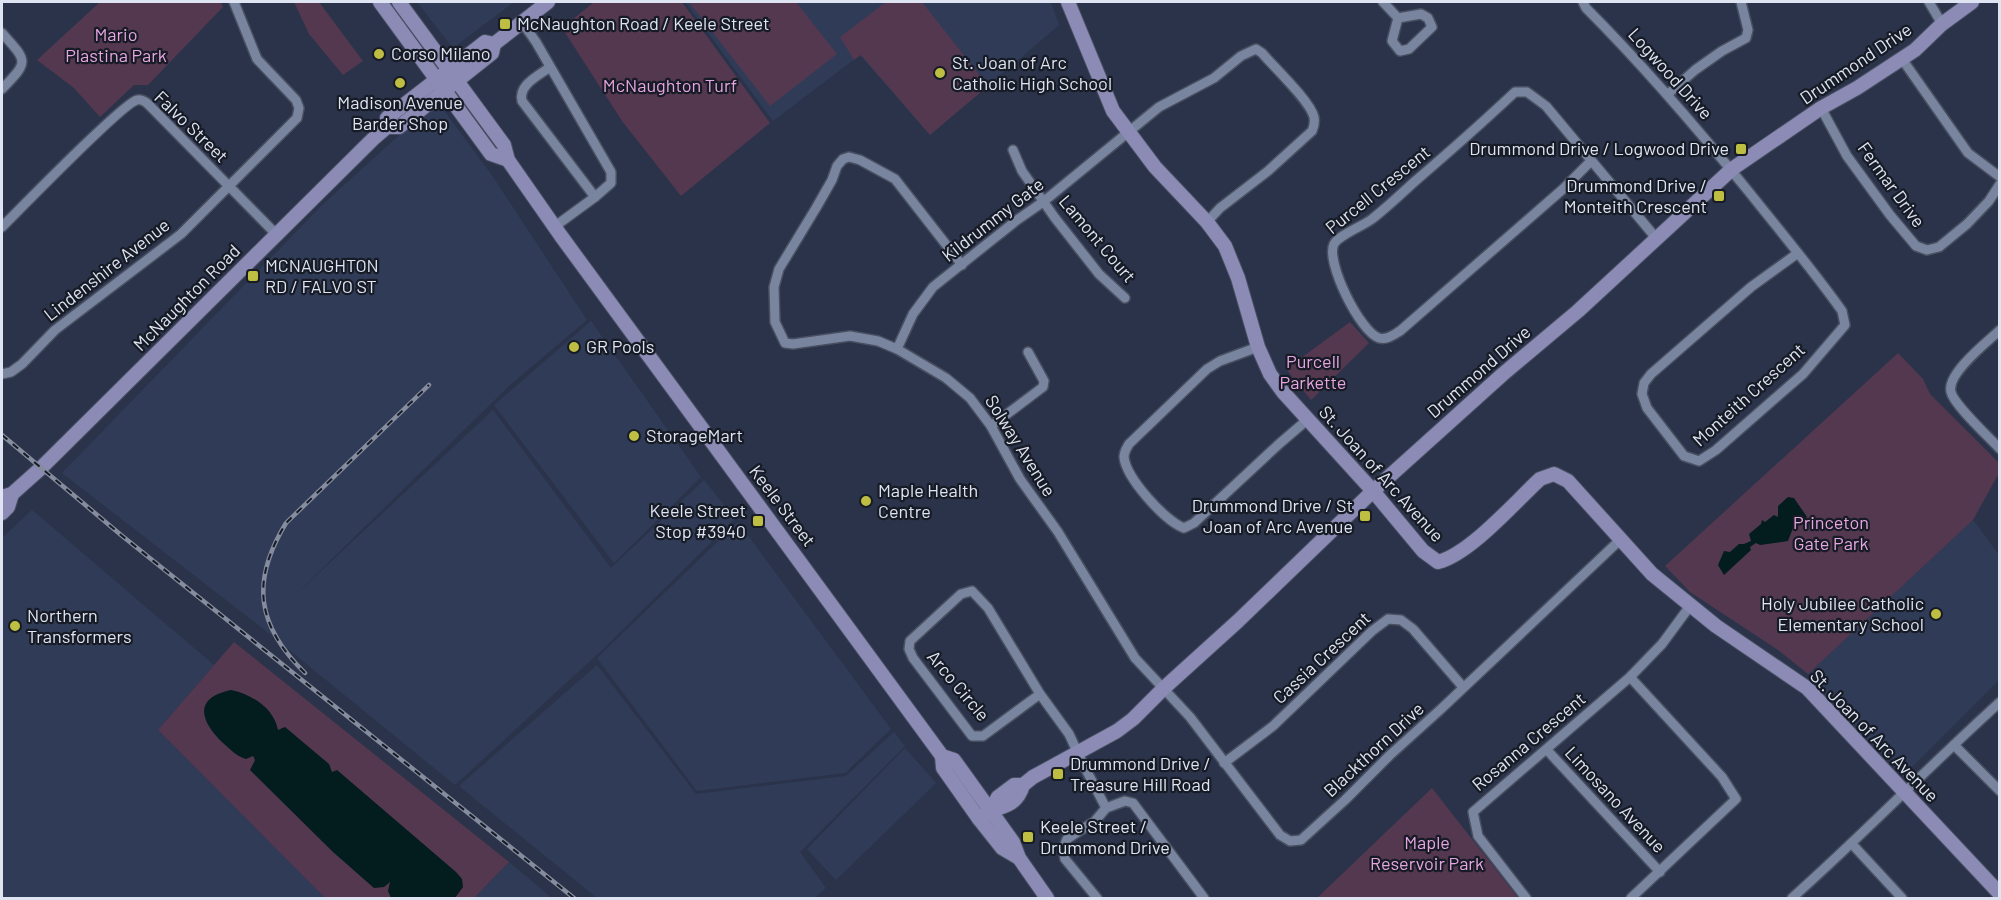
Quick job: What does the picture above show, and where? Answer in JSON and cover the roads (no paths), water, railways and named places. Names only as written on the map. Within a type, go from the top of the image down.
[{"type":"street","name":"Lindenshire Avenue","points":[[2,374],[22,364],[55,330],[181,234],[297,118],[299,108],[296,100],[257,59],[234,2]]},
{"type":"street","name":"Keele Street","points":[[380,2],[491,154],[507,160]]},
{"type":"street","name":"Keele Street","points":[[399,2],[504,145],[507,160],[554,227],[942,756],[954,760],[985,815],[1013,842],[1019,858],[1047,898]]},
{"type":"street","name":"McNaughton Road","points":[[2,513],[8,507],[7,496],[277,235],[363,148],[387,128],[387,118],[453,75],[485,42],[494,44],[548,2]]},
{"type":"street","name":"St. Joan of Arc Avenue","points":[[1070,2],[1113,111],[1155,167],[1207,222],[1225,246],[1232,260],[1258,347],[1270,374],[1307,420],[1373,491],[1424,551],[1438,562],[1449,559],[1470,544],[1540,479],[1554,474],[1569,481],[1652,574],[1690,606],[1807,688],[2000,894]]},
{"type":"street","points":[[1383,2],[1398,18]]},
{"type":"street","name":"Logwood Drive","points":[[1583,2],[1586,8],[1668,94],[1732,169]]},
{"type":"street","points":[[1668,94],[1695,70],[1746,38],[1748,30],[1741,2]]},
{"type":"street","points":[[1929,2],[1942,24]]},
{"type":"street","name":"Drummond Drive","points":[[985,815],[1005,807],[1020,796],[1023,785],[1117,731],[1133,719],[1373,491],[1503,374],[1578,311],[1732,169],[1821,108],[1915,50],[1942,24],[1972,2]]},
{"type":"street","points":[[1420,14],[1428,18],[1431,27],[1408,50],[1400,51],[1392,41],[1398,18],[1420,14]]},
{"type":"street","points":[[522,22],[536,42],[610,172],[611,183],[554,227]]},
{"type":"street","points":[[2,33],[20,55],[21,68],[2,89]]},
{"type":"street","name":"Kildrummy Gate","points":[[897,349],[913,314],[933,287],[1043,202],[1159,107],[1214,78],[1241,56],[1256,49],[1307,105],[1314,116],[1315,123],[1312,131],[1268,171],[1220,208],[1207,222]]},
{"type":"street","points":[[1902,59],[1968,153],[2000,177]]},
{"type":"street","points":[[550,67],[523,88],[521,99],[595,197]]},
{"type":"street","name":"Purcell Crescent","points":[[1591,161],[1563,189],[1400,331],[1389,338],[1382,339],[1371,333],[1355,314],[1332,252],[1335,242],[1343,235],[1359,228],[1385,208],[1515,92],[1527,92],[1546,106],[1656,238]]},
{"type":"street","name":"Falvo Street","points":[[2,227],[101,130],[136,100],[144,101],[149,105],[277,235]]},
{"type":"street","name":"Fermar Drive","points":[[1821,108],[1847,156],[1916,246],[1927,250],[1939,247],[1967,224],[1989,201],[2000,184]]},
{"type":"street","name":"Lamont Court","points":[[1012,150],[1022,171],[1043,202],[1099,274],[1125,298]]},
{"type":"street","name":"Solway Avenue","points":[[962,265],[896,180],[860,160],[849,157],[839,162],[816,208],[779,269],[774,287],[776,322],[784,343],[793,344],[850,336],[878,341],[897,349],[960,388],[991,426],[1020,479],[1058,532],[1130,650],[1164,688]]},
{"type":"street","name":"Monteith Crescent","points":[[1732,169],[1798,253],[1842,310],[1845,325],[1803,374],[1716,450],[1699,461],[1684,456],[1647,408],[1642,394],[1644,383],[1651,374],[1751,287],[1798,253]]},
{"type":"street","points":[[2000,330],[1959,370],[1950,387],[1957,403],[2000,449]]},
{"type":"street","points":[[1258,347],[1207,369],[1128,444],[1124,452],[1124,460],[1140,487],[1165,517],[1184,528],[1194,523],[1307,420]]},
{"type":"street","points":[[991,426],[1043,387],[1044,381],[1028,352]]},
{"type":"street","name":"Blackthorn Drive","points":[[1164,688],[1190,717],[1280,835],[1290,841],[1301,840],[1621,539]]},
{"type":"street","name":"Arco Circle","points":[[1040,694],[983,736],[972,736],[913,658],[909,649],[910,642],[961,594],[972,591],[988,608],[1040,694],[1070,734],[1106,807]]},
{"type":"street","name":"Rosanna Crescent","points":[[1526,898],[1478,836],[1473,812],[1630,677],[1662,644],[1690,606]]},
{"type":"street","name":"Cassia Crescent","points":[[1224,763],[1274,726],[1372,631],[1388,620],[1401,620],[1413,629],[1463,687]]},
{"type":"street","points":[[1630,677],[1722,777],[1736,799],[1631,898]]},
{"type":"street","points":[[1792,898],[1852,844],[1903,792],[2000,702]]},
{"type":"street","points":[[1954,745],[2000,791]]},
{"type":"street","name":"Limosano Avenue","points":[[1547,750],[1660,872]]},
{"type":"street","points":[[1097,898],[1065,859],[1063,849],[1067,839],[1095,821],[1106,807],[1125,801],[1133,803],[1204,898]]},
{"type":"street","points":[[1852,844],[1902,898]]},
{"type":"railway","points":[[305,673],[277,638],[268,620],[264,602],[264,584],[267,565],[275,544],[286,523],[429,385]]},
{"type":"railway","points":[[2,435],[121,535],[574,898]]},
{"type":"place","name":"McNaughton Road / Keele Street","points":[[505,24]]},
{"type":"place","name":"Corso Milano","points":[[379,54]]},
{"type":"place","name":"St. Joan of Arc Catholic High School","points":[[940,73]]},
{"type":"place","name":"Madison Avenue Barder Shop","points":[[400,83]]},
{"type":"place","name":"Drummond Drive / Logwood Drive","points":[[1741,149]]},
{"type":"place","name":"Drummond Drive / Monteith Crescent","points":[[1719,196]]},
{"type":"place","name":"MCNAUGHTON RD / FALVO ST","points":[[253,276]]},
{"type":"place","name":"GR Pools","points":[[574,347]]},
{"type":"place","name":"StorageMart","points":[[634,436]]},
{"type":"place","name":"Maple Health Centre","points":[[866,501]]},
{"type":"place","name":"Drummond Drive / St Joan of Arc Avenue","points":[[1365,516]]},
{"type":"place","name":"Keele Street Stop #3940","points":[[758,521]]},
{"type":"place","name":"Holy Jubilee Catholic Elementary School","points":[[1936,614]]},
{"type":"place","name":"Northern Transformers","points":[[15,626]]},
{"type":"place","name":"Drummond Drive / Treasure Hill Road","points":[[1058,774]]},
{"type":"place","name":"Keele Street / Drummond Drive","points":[[1028,837]]},
{"type":"park label","name":"Mario Plastina Park","points":[[116,45]]},
{"type":"park label","name":"McNaughton Turf","points":[[670,86]]},
{"type":"park label","name":"Purcell Parkette","points":[[1313,372]]},
{"type":"park label","name":"Princeton Gate Park","points":[[1831,533]]},
{"type":"park label","name":"Maple Reservoir Park","points":[[1427,853]]}]
